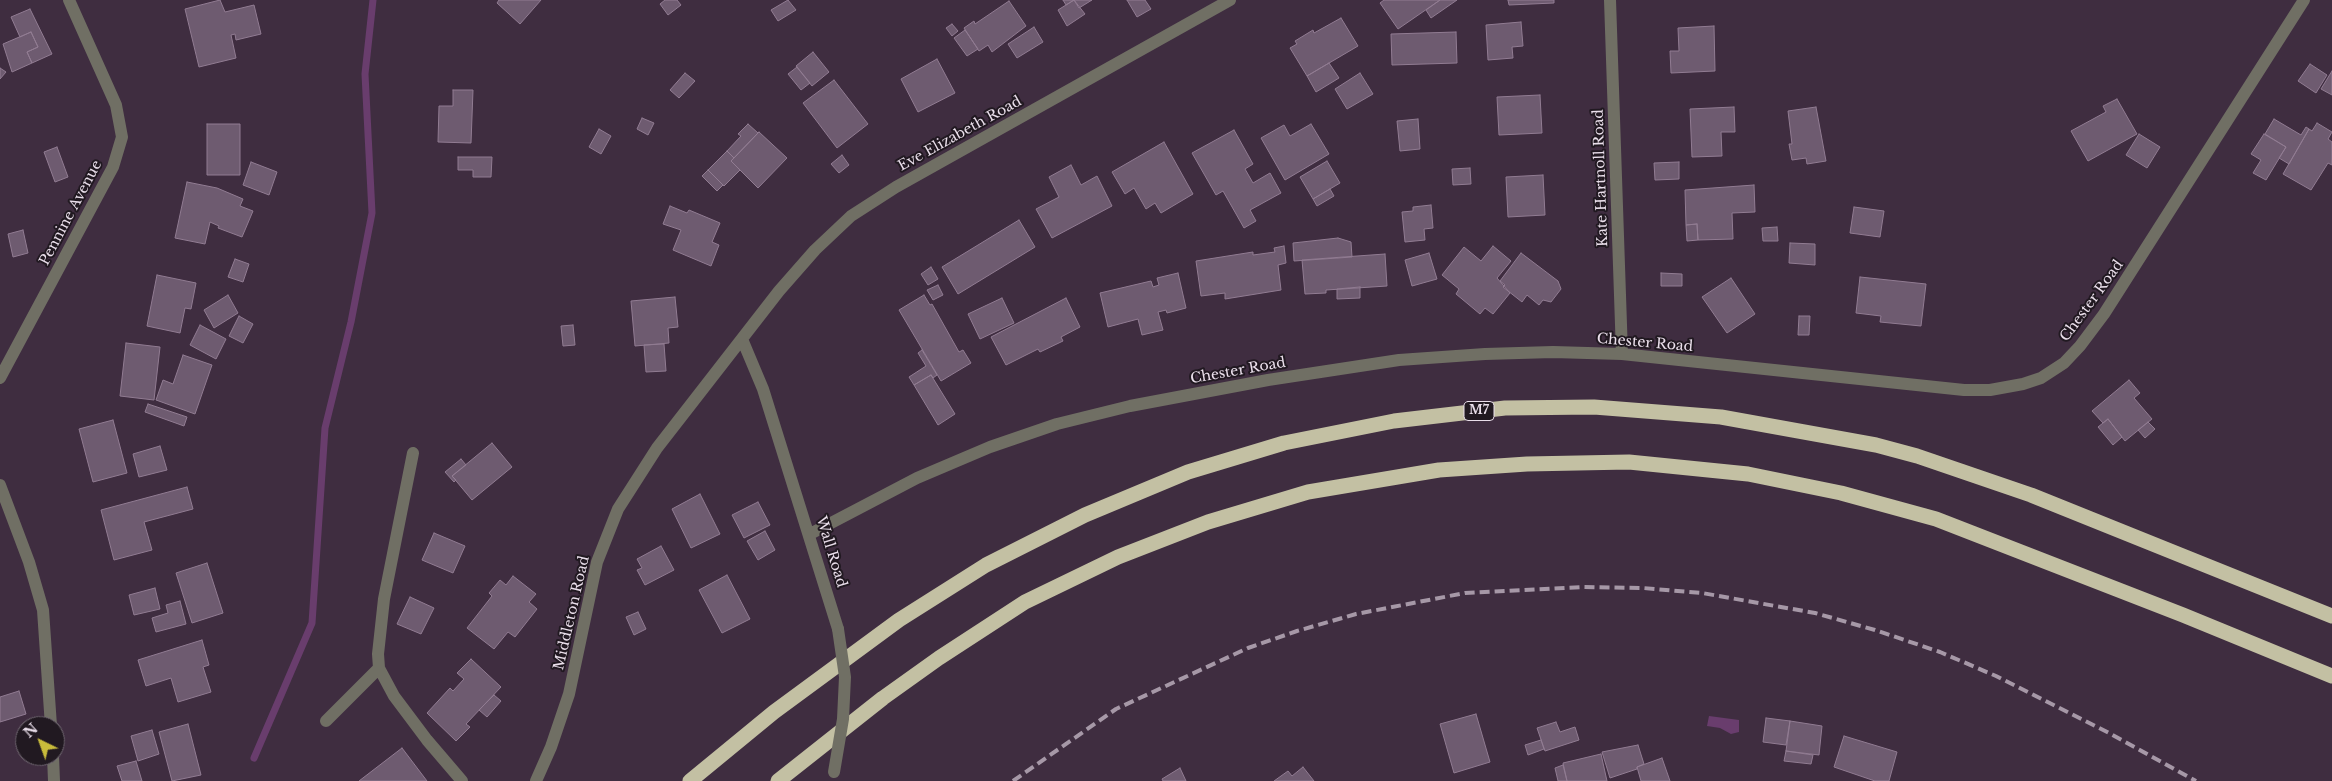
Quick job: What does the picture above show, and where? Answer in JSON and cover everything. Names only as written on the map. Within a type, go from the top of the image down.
[{"type":"highway","name":"M7","points":[[690,781],[774,712],[899,620],[986,565],[1084,515],[1188,472],[1284,443],[1394,421],[1505,408],[1594,407],[1721,417],[1876,445],[1917,456],[2032,495],[2332,616]]},
{"type":"highway","points":[[778,781],[883,698],[939,658],[1025,602],[1118,556],[1208,522],[1308,492],[1439,470],[1526,464],[1629,462],[1748,474],[1841,493],[1936,519],[2183,615],[2332,676]]},
{"type":"street","name":"Pennine Avenue","points":[[0,378],[113,167],[122,137],[116,105],[69,0]]},
{"type":"street","name":"Eve Elizabeth Road","points":[[742,339],[779,291],[809,257],[851,216],[896,187],[1230,0]]},
{"type":"street","name":"Kate Hartnoll Road","points":[[1610,0],[1622,354]]},
{"type":"street","name":"Chester Road","points":[[810,534],[917,478],[990,448],[1057,424],[1130,406],[1268,380],[1399,360],[1495,354],[1622,354],[1964,390],[1990,390],[2023,384],[2041,378],[2064,363],[2080,346],[2104,314],[2304,0]]},
{"type":"street","name":"Wall Road","points":[[742,339],[763,389],[810,534],[838,629],[845,677],[843,719],[832,776]]},
{"type":"street","name":"Middleton Road","points":[[536,781],[551,747],[569,694],[597,562],[618,509],[656,448],[742,339]]},
{"type":"street","points":[[413,453],[384,599],[378,654],[379,668],[394,696],[427,740],[462,781]]},
{"type":"street","points":[[0,485],[29,562],[43,610],[51,716]]},
{"type":"street","points":[[326,720],[379,668]]},
{"type":"street","points":[[53,766],[54,781]]},
{"type":"shaded area","points":[[1709,716],[1739,720],[1739,732],[1731,734],[1720,728],[1707,726]]},
{"type":"building","points":[[220,0],[225,12],[254,5],[261,34],[236,40],[235,34],[231,35],[236,58],[199,67],[185,9]]},
{"type":"building","points":[[499,0],[541,0],[520,24],[497,3]]},
{"type":"building","points":[[665,0],[677,0],[681,5],[668,15],[660,4]]},
{"type":"building","points":[[788,0],[796,10],[778,21],[771,10]]},
{"type":"building","points":[[1063,0],[1074,0],[1066,5]]},
{"type":"building","points":[[1074,0],[1092,0],[1079,8]]},
{"type":"building","points":[[1074,0],[1085,14],[1067,26],[1058,10]]},
{"type":"building","points":[[1127,0],[1145,0],[1151,9],[1137,17]]},
{"type":"building","points":[[1384,0],[1440,0],[1398,29],[1380,3]]},
{"type":"building","points":[[1440,0],[1457,0],[1431,18],[1426,10]]},
{"type":"building","points":[[1508,0],[1554,0],[1554,3],[1509,5]]},
{"type":"building","points":[[1009,1],[1026,26],[992,52],[988,45],[979,51],[964,28],[974,21],[975,24]]},
{"type":"building","points":[[30,9],[52,54],[32,63],[27,52],[38,47],[31,32],[20,37],[11,17]]},
{"type":"building","points":[[1341,18],[1358,46],[1307,76],[1290,48],[1297,44],[1295,41],[1313,30],[1314,33]]},
{"type":"building","points":[[1521,22],[1523,46],[1512,47],[1513,58],[1488,60],[1486,25]]},
{"type":"building","points":[[952,24],[958,31],[952,36],[946,28]]},
{"type":"building","points":[[1714,26],[1715,71],[1671,73],[1670,51],[1679,51],[1678,28]]},
{"type":"building","points":[[1034,27],[1043,42],[1017,58],[1008,44]]},
{"type":"building","points":[[965,30],[978,49],[967,56],[954,38]]},
{"type":"building","points":[[31,32],[38,47],[27,52],[32,63],[12,72],[3,44]]},
{"type":"building","points":[[1456,32],[1457,63],[1392,65],[1391,34]]},
{"type":"building","points":[[813,52],[829,72],[812,86],[796,66]]},
{"type":"building","points":[[937,59],[955,93],[918,112],[901,79]]},
{"type":"building","points":[[1329,63],[1339,78],[1316,92],[1307,76]]},
{"type":"building","points":[[2310,64],[2327,75],[2316,93],[2298,81]]},
{"type":"building","points":[[797,67],[810,83],[801,90],[788,74]]},
{"type":"building","points":[[0,68],[6,72],[0,79]]},
{"type":"building","points":[[2332,71],[2332,95],[2321,89]]},
{"type":"building","points":[[685,73],[695,81],[679,98],[670,90]]},
{"type":"building","points":[[1360,73],[1373,94],[1347,109],[1335,89]]},
{"type":"building","points":[[834,80],[868,124],[837,148],[803,103]]},
{"type":"building","points":[[453,90],[473,90],[471,143],[438,142],[439,106],[453,106]]},
{"type":"building","points":[[1540,95],[1542,133],[1499,135],[1497,97]]},
{"type":"building","points":[[2117,99],[2137,134],[2088,161],[2071,131],[2106,112],[2103,106]]},
{"type":"building","points":[[1734,107],[1735,132],[1721,132],[1722,156],[1692,157],[1690,109]]},
{"type":"building","points":[[1816,107],[1826,161],[1807,164],[1806,158],[1792,160],[1789,144],[1792,144],[1788,111]]},
{"type":"building","points":[[642,118],[654,123],[648,135],[637,129]]},
{"type":"building","points":[[1418,119],[1420,149],[1400,151],[1397,121]]},
{"type":"building","points":[[2274,119],[2301,135],[2306,127],[2309,129],[2289,164],[2279,158],[2286,147],[2265,134]]},
{"type":"building","points":[[2317,123],[2332,132],[2328,139],[2332,142],[2332,165],[2328,163],[2311,190],[2283,174],[2309,129],[2312,131]]},
{"type":"building","points":[[207,124],[240,124],[240,175],[207,175]]},
{"type":"building","points":[[748,124],[758,133],[734,158],[727,151],[741,136],[738,134]]},
{"type":"building","points":[[1311,124],[1329,154],[1285,180],[1261,138],[1284,125],[1290,136]]},
{"type":"building","points":[[599,129],[611,136],[601,154],[589,147]]},
{"type":"building","points":[[1234,130],[1253,164],[1245,169],[1253,183],[1270,173],[1281,193],[1250,210],[1256,221],[1244,228],[1223,191],[1216,195],[1192,153]]},
{"type":"building","points":[[759,132],[787,158],[758,188],[731,161]]},
{"type":"building","points":[[2139,134],[2160,147],[2147,168],[2126,155]]},
{"type":"building","points":[[2264,134],[2286,147],[2266,180],[2253,173],[2261,160],[2251,154]]},
{"type":"building","points":[[1164,142],[1193,194],[1161,213],[1155,203],[1146,209],[1134,188],[1125,194],[1112,172]]},
{"type":"building","points":[[57,147],[68,177],[55,182],[44,152]]},
{"type":"building","points":[[727,151],[734,158],[731,161],[740,170],[724,186],[708,170]]},
{"type":"building","points":[[842,155],[849,165],[839,173],[831,164]]},
{"type":"building","points":[[458,157],[492,157],[491,177],[473,177],[473,170],[458,170]]},
{"type":"building","points":[[1327,161],[1340,183],[1313,199],[1300,177]]},
{"type":"building","points":[[251,162],[277,172],[269,195],[243,185]]},
{"type":"building","points":[[1679,162],[1679,179],[1655,180],[1654,163]]},
{"type":"building","points":[[1071,165],[1081,185],[1097,176],[1112,206],[1052,238],[1036,209],[1059,197],[1049,177]]},
{"type":"building","points":[[1470,168],[1471,184],[1453,185],[1452,169]]},
{"type":"building","points":[[708,170],[723,185],[717,191],[702,176]]},
{"type":"building","points":[[1543,175],[1545,215],[1508,217],[1506,177]]},
{"type":"building","points":[[187,182],[217,188],[243,199],[240,206],[253,211],[242,237],[218,228],[219,226],[210,222],[205,244],[175,238]]},
{"type":"building","points":[[1754,185],[1755,212],[1732,213],[1733,239],[1698,240],[1697,224],[1686,225],[1685,190]]},
{"type":"building","points":[[1330,189],[1334,196],[1317,206],[1313,199]]},
{"type":"building","points":[[1431,205],[1433,228],[1424,229],[1425,240],[1405,242],[1402,212],[1413,211],[1413,207]]},
{"type":"building","points":[[670,206],[687,213],[689,210],[720,223],[712,242],[719,245],[711,266],[673,250],[681,230],[663,224]]},
{"type":"building","points":[[1854,207],[1884,211],[1880,237],[1850,233]]},
{"type":"building","points":[[1019,220],[1035,247],[958,294],[942,267]]},
{"type":"building","points":[[1697,224],[1698,240],[1687,241],[1686,225]]},
{"type":"building","points":[[1777,227],[1778,241],[1763,241],[1762,228]]},
{"type":"building","points":[[23,230],[28,253],[13,257],[8,234]]},
{"type":"building","points":[[1338,238],[1351,242],[1352,257],[1294,261],[1293,243]]},
{"type":"building","points":[[1790,243],[1815,244],[1815,265],[1789,263]]},
{"type":"building","points":[[1284,246],[1286,263],[1278,265],[1281,290],[1225,299],[1225,293],[1201,296],[1196,261],[1253,252],[1253,255],[1275,252],[1274,248]]},
{"type":"building","points":[[1493,246],[1511,261],[1497,278],[1510,293],[1493,314],[1485,308],[1480,314],[1456,294],[1459,289],[1442,275],[1464,247],[1481,261]]},
{"type":"building","points":[[1429,253],[1437,279],[1412,286],[1405,260]]},
{"type":"building","points":[[1521,253],[1558,281],[1561,289],[1551,302],[1543,300],[1539,305],[1527,295],[1522,302],[1503,287],[1505,285],[1500,281]]},
{"type":"building","points":[[1385,254],[1387,286],[1326,290],[1326,293],[1305,294],[1302,260]]},
{"type":"building","points":[[235,259],[249,264],[243,282],[228,277]]},
{"type":"building","points":[[931,267],[938,279],[928,285],[921,274]]},
{"type":"building","points":[[1178,273],[1186,308],[1167,313],[1166,310],[1158,312],[1163,330],[1142,335],[1138,319],[1108,327],[1100,293],[1151,281],[1153,287],[1159,285],[1157,278]]},
{"type":"building","points":[[1661,273],[1682,274],[1682,286],[1661,286]]},
{"type":"building","points":[[157,275],[196,283],[191,309],[185,308],[180,333],[147,326]]},
{"type":"building","points":[[1860,277],[1926,284],[1921,326],[1880,322],[1881,316],[1856,313]]},
{"type":"building","points":[[1731,278],[1755,314],[1727,333],[1702,297]]},
{"type":"building","points":[[938,285],[943,295],[933,300],[927,290]]},
{"type":"building","points":[[1360,287],[1360,298],[1337,299],[1337,289]]},
{"type":"building","points":[[228,295],[238,313],[214,328],[204,310]]},
{"type":"building","points":[[924,295],[930,305],[932,304],[959,352],[963,350],[971,363],[941,381],[899,310]]},
{"type":"building","points":[[675,297],[678,327],[668,328],[669,343],[635,346],[631,301]]},
{"type":"building","points":[[1002,298],[1014,323],[980,339],[968,314]]},
{"type":"building","points":[[1066,298],[1080,327],[1061,337],[1063,341],[1040,352],[1038,349],[1006,365],[991,337]]},
{"type":"building","points":[[239,316],[253,324],[243,343],[229,336]]},
{"type":"building","points":[[1799,316],[1810,316],[1809,335],[1798,335]]},
{"type":"building","points":[[200,325],[226,339],[216,359],[190,345]]},
{"type":"building","points":[[573,325],[575,345],[563,346],[561,326]]},
{"type":"building","points":[[126,343],[160,347],[154,400],[120,396]]},
{"type":"building","points":[[664,344],[666,371],[646,372],[644,345]]},
{"type":"building","points":[[922,350],[937,375],[933,378],[931,375],[914,385],[909,377],[926,366],[918,353]]},
{"type":"building","points":[[183,355],[212,365],[195,414],[156,400],[163,380],[173,384]]},
{"type":"building","points":[[931,375],[955,414],[938,425],[914,385]]},
{"type":"building","points":[[2129,380],[2140,393],[2134,398],[2152,419],[2125,441],[2108,419],[2103,423],[2092,411]]},
{"type":"building","points":[[148,404],[187,417],[184,426],[145,412]]},
{"type":"building","points":[[2108,419],[2122,437],[2113,445],[2098,427]]},
{"type":"building","points":[[113,420],[127,473],[93,482],[79,429]]},
{"type":"building","points":[[2148,422],[2155,429],[2145,438],[2138,430]]},
{"type":"building","points":[[492,443],[512,467],[472,500],[452,476]]},
{"type":"building","points":[[160,446],[167,470],[139,477],[133,454]]},
{"type":"building","points":[[461,459],[466,465],[452,476],[456,480],[454,482],[445,472]]},
{"type":"building","points":[[187,487],[193,509],[144,522],[152,550],[114,560],[101,510]]},
{"type":"building","points":[[700,494],[720,534],[691,548],[672,509]]},
{"type":"building","points":[[758,502],[770,525],[744,538],[732,515]]},
{"type":"building","points":[[765,531],[775,550],[758,560],[747,541]]},
{"type":"building","points":[[434,533],[465,546],[453,573],[422,560]]},
{"type":"building","points":[[661,546],[674,570],[645,585],[637,570],[642,568],[637,559]]},
{"type":"building","points":[[207,563],[223,613],[192,623],[176,573]]},
{"type":"building","points":[[727,575],[750,619],[722,633],[699,590]]},
{"type":"building","points":[[513,576],[536,594],[529,602],[537,609],[515,637],[508,632],[494,649],[467,628],[492,596],[489,593],[500,580],[506,585]]},
{"type":"building","points":[[155,588],[160,609],[134,615],[129,595]]},
{"type":"building","points":[[410,597],[434,608],[421,634],[397,624]]},
{"type":"building","points":[[180,601],[186,624],[156,632],[152,618],[168,613],[166,605]]},
{"type":"building","points":[[638,612],[646,629],[634,635],[626,617]]},
{"type":"building","points":[[202,640],[209,665],[203,667],[211,692],[178,702],[171,678],[146,686],[138,660]]},
{"type":"building","points":[[471,659],[501,687],[466,724],[470,727],[456,741],[427,713],[450,688],[453,691],[464,679],[457,673]]},
{"type":"building","points":[[19,691],[26,714],[0,722],[0,697]]},
{"type":"building","points":[[494,695],[501,701],[487,717],[479,710]]},
{"type":"building","points":[[1476,714],[1490,762],[1454,773],[1440,724]]},
{"type":"building","points":[[1766,718],[1790,721],[1786,745],[1763,742]]},
{"type":"building","points":[[1790,721],[1822,726],[1819,755],[1786,751]]},
{"type":"building","points":[[1556,722],[1560,732],[1575,727],[1579,740],[1545,751],[1537,728]]},
{"type":"building","points":[[188,724],[201,775],[172,781],[159,732]]},
{"type":"building","points":[[152,730],[159,754],[138,761],[131,736]]},
{"type":"building","points":[[1844,736],[1897,752],[1889,781],[1875,781],[1834,767]]},
{"type":"building","points":[[1541,740],[1544,749],[1528,755],[1525,745]]},
{"type":"building","points":[[1638,745],[1644,764],[1637,767],[1637,769],[1610,778],[1602,752]]},
{"type":"building","points":[[402,748],[427,781],[359,781]]},
{"type":"building","points":[[1786,751],[1813,755],[1811,764],[1784,761]]},
{"type":"building","points":[[1601,754],[1607,781],[1567,781],[1563,763]]},
{"type":"building","points":[[1662,758],[1670,781],[1641,781],[1637,767]]},
{"type":"building","points":[[136,761],[142,781],[122,781],[117,766]]},
{"type":"building","points":[[1563,765],[1567,781],[1558,781],[1555,768]]},
{"type":"building","points":[[1303,767],[1314,781],[1274,781],[1288,771],[1292,776]]},
{"type":"building","points":[[1180,768],[1186,781],[1163,781],[1162,779]]},
{"type":"waterway","points":[[254,758],[312,623],[325,428],[351,322],[372,213],[365,74],[373,0]]},
{"type":"railway","points":[[1013,781],[1116,709],[1248,648],[1297,631],[1356,614],[1465,593],[1583,587],[1643,588],[1702,593],[1815,613],[1875,630],[1940,652],[1996,676],[2109,733],[2196,781]]}]
